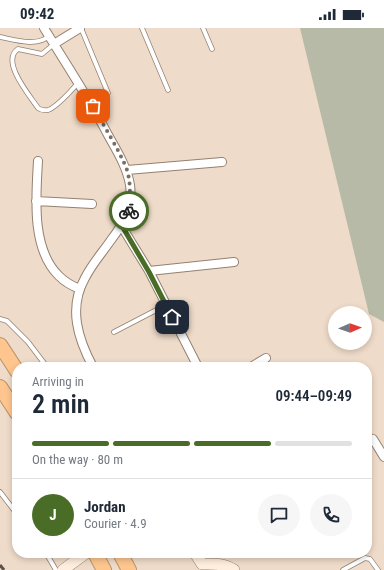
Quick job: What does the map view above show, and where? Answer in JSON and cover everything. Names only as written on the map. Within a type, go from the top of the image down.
[{"type":"highway","points":[[0,345],[12,363]]},
{"type":"highway","points":[[0,386],[12,405]]},
{"type":"highway","points":[[98,558],[104,570]]},
{"type":"highway","points":[[123,558],[129,570]]},
{"type":"street","points":[[54,44],[81,28]]},
{"type":"street","points":[[47,31],[78,84],[93,106],[127,170],[130,185],[128,211],[122,226],[88,271],[80,289],[76,312],[77,327],[80,342],[90,362]]},
{"type":"street","points":[[38,162],[36,201],[41,244],[50,264],[59,276],[69,284],[80,289]]},
{"type":"street","points":[[127,170],[222,162]]},
{"type":"street","points":[[36,201],[92,204]]},
{"type":"street","points":[[122,226],[149,272],[195,362]]},
{"type":"street","points":[[149,272],[234,262]]},
{"type":"street","points":[[259,362],[266,358]]},
{"type":"street","points":[[373,439],[384,457]]},
{"type":"street","points":[[67,567],[79,558]]},
{"type":"street","points":[[198,558],[204,567],[217,564],[226,565],[234,570]]},
{"type":"lane","points":[[81,28],[108,93]]},
{"type":"lane","points":[[142,28],[168,90]]},
{"type":"lane","points":[[203,28],[212,49]]},
{"type":"lane","points":[[0,37],[35,42],[44,41],[47,31]]},
{"type":"lane","points":[[54,44],[42,54],[18,49],[14,51],[12,56],[12,66],[16,77],[38,108],[42,110],[48,110],[57,104],[78,84]]},
{"type":"lane","points":[[114,332],[166,305]]},
{"type":"lane","points":[[0,319],[7,321],[28,342],[43,362]]},
{"type":"lane","points":[[0,492],[12,508]]},
{"type":"lane","points":[[49,558],[56,570]]},
{"type":"lane","points":[[343,570],[365,558],[370,559],[378,570]]},
{"type":"green space","points":[[300,28],[384,28],[384,322],[372,316],[372,306],[367,306]]},
{"type":"railway","points":[[0,565],[4,570]]},
{"type":"way so far","points":[[93,106],[127,170],[130,185],[129,211]]},
{"type":"route","points":[[129,211],[122,226],[149,272],[172,317]]}]
